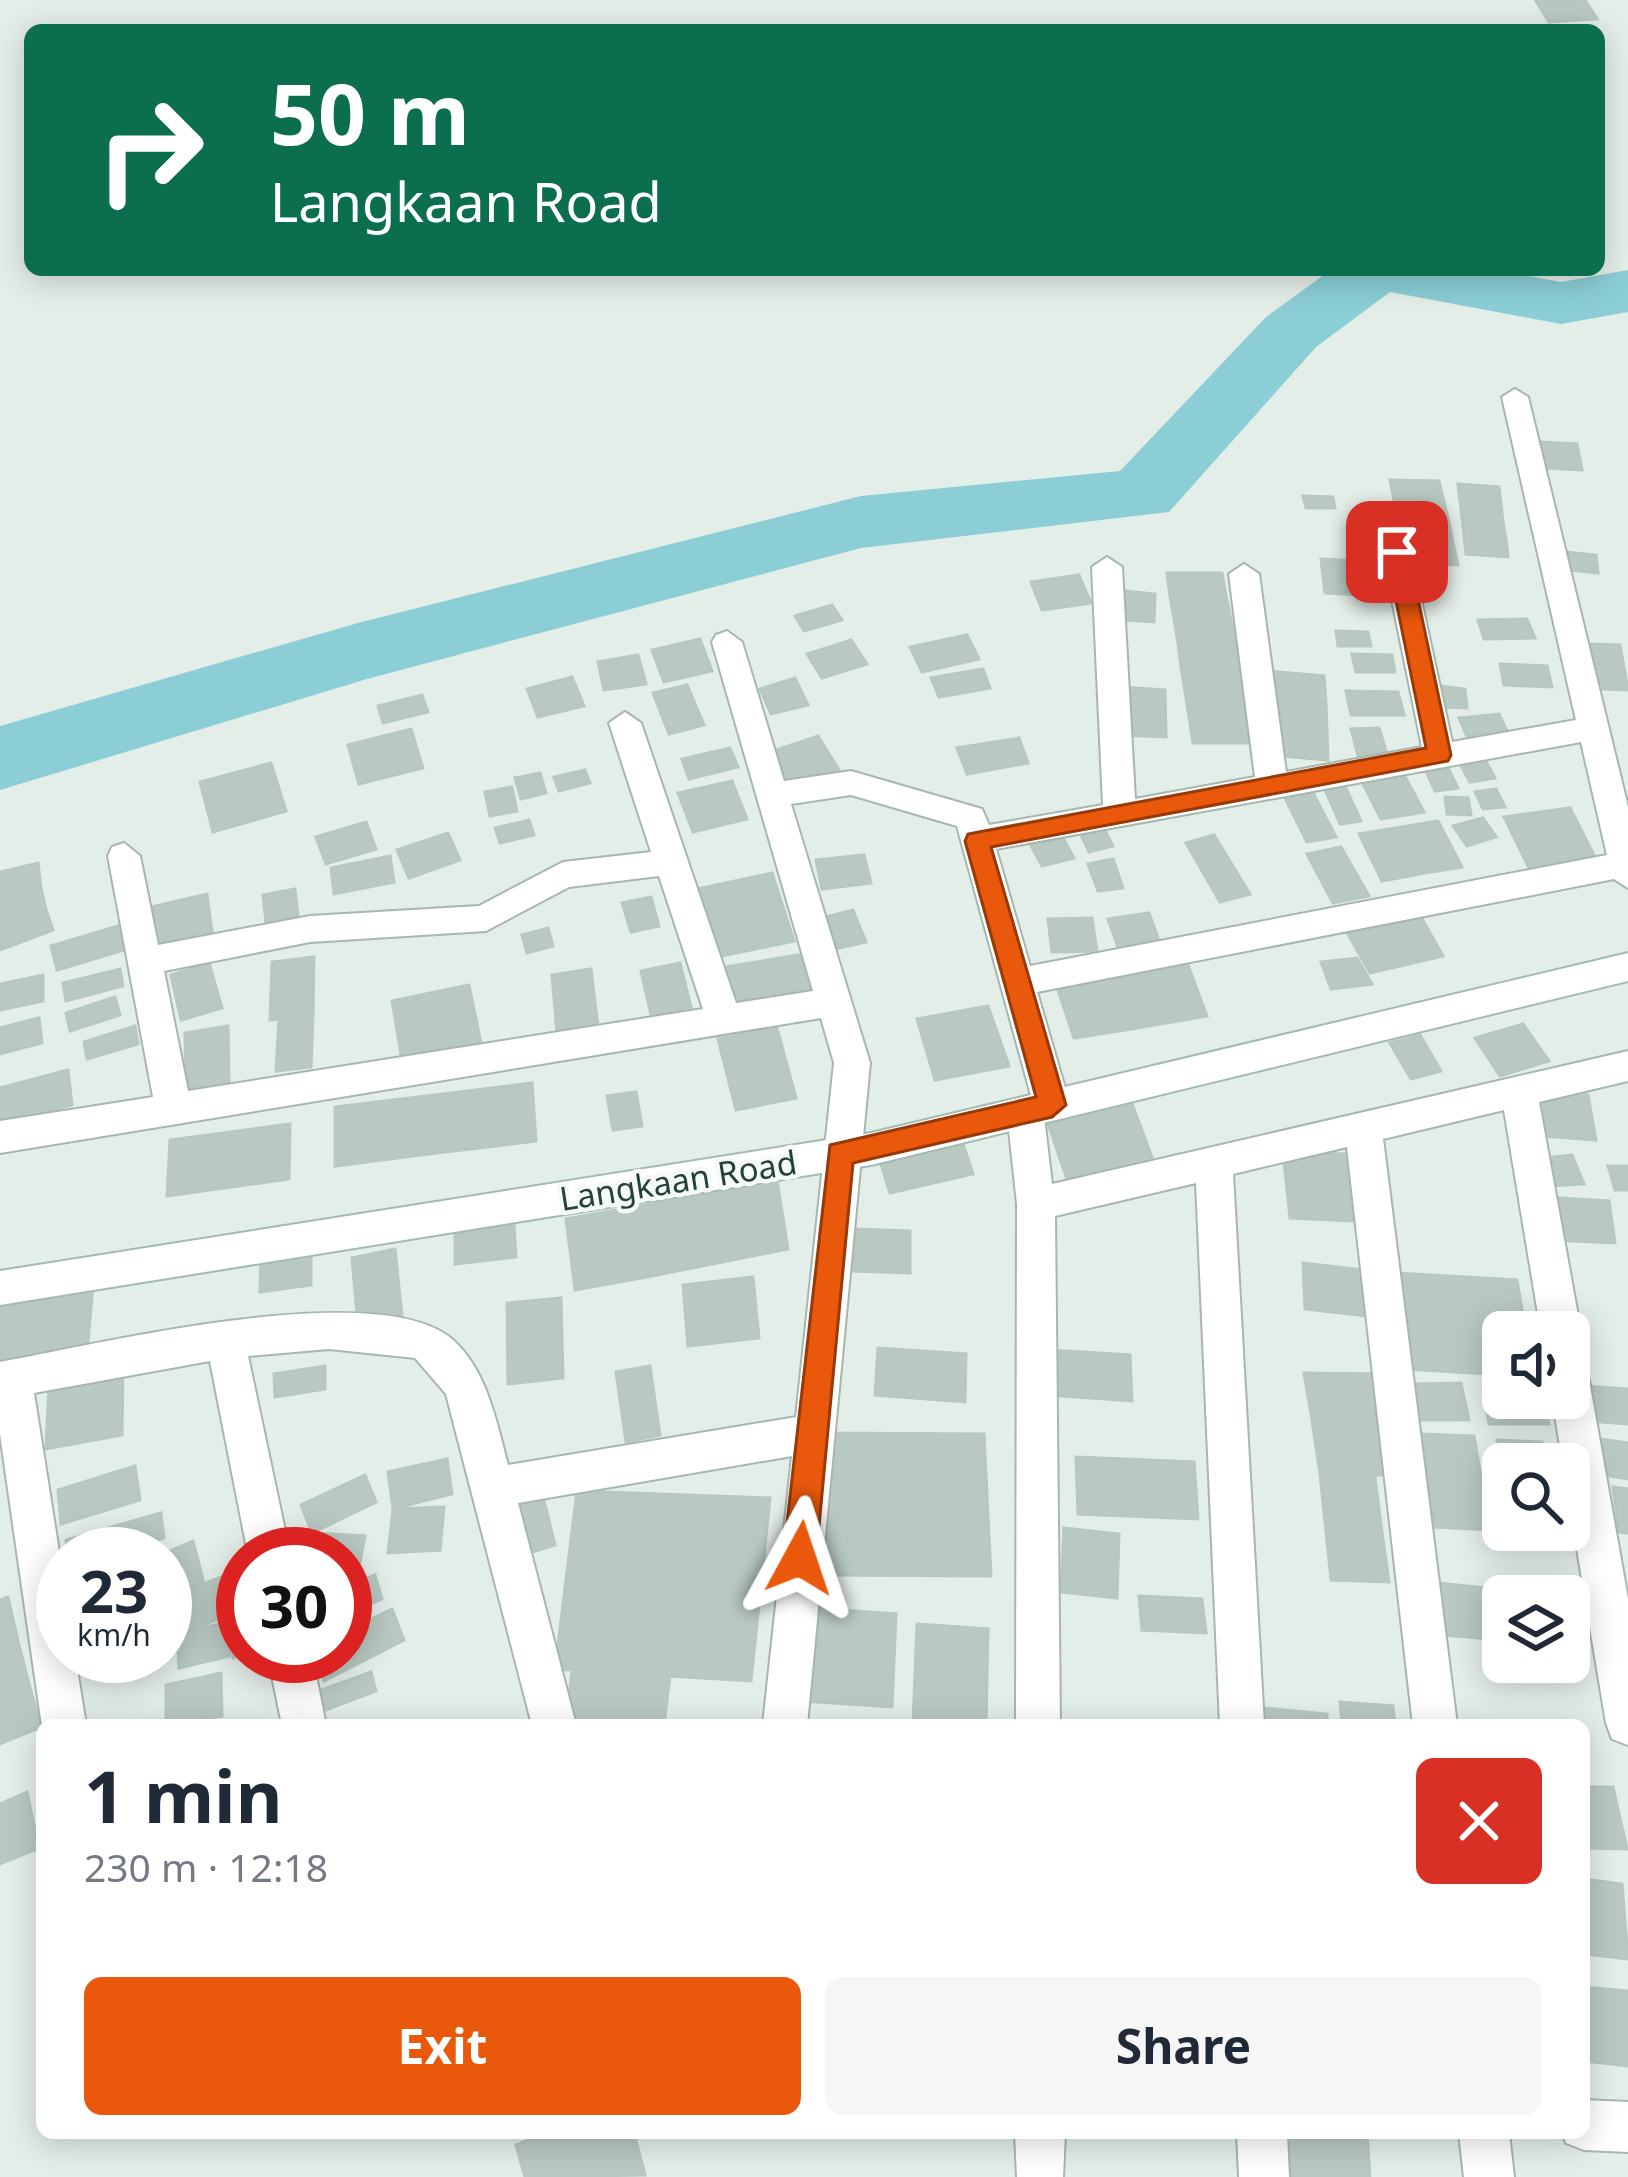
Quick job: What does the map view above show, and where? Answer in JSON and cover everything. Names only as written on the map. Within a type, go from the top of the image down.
[{"type":"street","points":[[1017,982],[1626,869],[1515,397]]},
{"type":"street","points":[[1388,512],[1439,755]]},
{"type":"street","points":[[1107,566],[1120,813]]},
{"type":"street","points":[[1244,574],[1272,785]]},
{"type":"street","points":[[727,642],[852,1063],[785,1719]]},
{"type":"street","points":[[625,723],[724,1019]]},
{"type":"street","points":[[977,841],[1593,728]]},
{"type":"street","points":[[772,795],[850,783],[971,818],[1017,982],[1038,1109],[1038,1719]]},
{"type":"street","points":[[124,856],[173,1108]]},
{"type":"street","points":[[145,961],[310,929],[374,922],[454,924],[486,918],[563,874],[672,862]]},
{"type":"street","name":"Langkaan Road","points":[[0,1288],[840,1154],[1628,967]]},
{"type":"street","points":[[0,1137],[833,1002]]},
{"type":"street","points":[[1036,1204],[1628,1066]]},
{"type":"street","points":[[1519,1091],[1557,1311]]},
{"type":"street","points":[[1363,1128],[1434,1719]]},
{"type":"street","points":[[1214,1163],[1242,1719]]},
{"type":"street","points":[[63,1719],[6,1380],[338,1329],[423,1342],[458,1371],[552,1719]]},
{"type":"street","points":[[226,1344],[263,1527]]},
{"type":"street","points":[[1576,1419],[1628,1723]]},
{"type":"street","points":[[492,1488],[811,1434]]},
{"type":"street","points":[[295,1683],[303,1719]]},
{"type":"street","points":[[1590,2125],[1628,2128]]},
{"type":"street","points":[[1262,2139],[1264,2177]]},
{"type":"street","points":[[1485,2139],[1489,2177]]},
{"type":"building","points":[[1585,0],[1597,19],[1549,22],[1536,1]]},
{"type":"building","points":[[1540,442],[1577,444],[1582,470],[1545,468]]},
{"type":"building","points":[[1390,480],[1439,481],[1444,502],[1394,500]]},
{"type":"building","points":[[1458,484],[1499,487],[1501,504],[1460,501]]},
{"type":"building","points":[[1303,496],[1333,497],[1335,508],[1306,508]]},
{"type":"building","points":[[1394,500],[1444,502],[1449,522],[1399,521]]},
{"type":"building","points":[[1460,501],[1501,504],[1503,522],[1462,518]]},
{"type":"building","points":[[1462,518],[1503,522],[1506,539],[1464,536]]},
{"type":"building","points":[[1399,521],[1449,522],[1453,543],[1403,542]]},
{"type":"building","points":[[1464,536],[1506,539],[1508,557],[1466,554]]},
{"type":"building","points":[[1403,542],[1453,543],[1458,565],[1407,563]]},
{"type":"building","points":[[1566,552],[1596,555],[1598,573],[1569,570]]},
{"type":"building","points":[[1321,559],[1379,562],[1383,596],[1325,593]]},
{"type":"building","points":[[1167,573],[1222,573],[1226,596],[1170,596]]},
{"type":"building","points":[[1079,575],[1091,603],[1042,610],[1031,582]]},
{"type":"building","points":[[1115,590],[1155,594],[1154,622],[1114,619]]},
{"type":"building","points":[[1170,596],[1226,596],[1231,619],[1174,619]]},
{"type":"building","points":[[832,605],[842,620],[804,631],[795,616]]},
{"type":"building","points":[[1174,619],[1231,619],[1235,643],[1178,643]]},
{"type":"building","points":[[1527,619],[1535,638],[1484,639],[1478,620]]},
{"type":"building","points":[[1336,631],[1368,632],[1371,646],[1338,646]]},
{"type":"building","points":[[967,635],[979,659],[922,672],[910,647]]},
{"type":"building","points":[[700,639],[712,671],[664,682],[652,650]]},
{"type":"building","points":[[851,640],[867,664],[822,678],[807,654]]},
{"type":"building","points":[[1178,643],[1235,643],[1239,667],[1181,667]]},
{"type":"building","points":[[1586,644],[1620,645],[1628,690],[1600,689]]},
{"type":"building","points":[[1352,654],[1392,655],[1395,672],[1356,672]]},
{"type":"building","points":[[638,655],[646,684],[604,690],[598,662]]},
{"type":"building","points":[[1500,664],[1547,666],[1552,687],[1504,685]]},
{"type":"building","points":[[1181,667],[1239,667],[1244,692],[1185,692]]},
{"type":"building","points":[[983,669],[990,688],[939,697],[931,678]]},
{"type":"building","points":[[1267,671],[1324,676],[1326,703],[1267,698]]},
{"type":"building","points":[[572,677],[584,706],[538,717],[527,689]]},
{"type":"building","points":[[795,678],[808,705],[771,714],[760,689]]},
{"type":"building","points":[[687,685],[704,725],[669,734],[653,693]]},
{"type":"building","points":[[1440,686],[1465,689],[1467,708],[1442,707]]},
{"type":"building","points":[[1120,687],[1165,690],[1166,737],[1120,735]]},
{"type":"building","points":[[1346,691],[1398,692],[1404,715],[1351,715]]},
{"type":"building","points":[[1185,692],[1244,692],[1248,717],[1189,717]]},
{"type":"building","points":[[422,695],[428,712],[383,723],[378,706]]},
{"type":"building","points":[[1267,698],[1326,703],[1327,731],[1268,726]]},
{"type":"building","points":[[1499,714],[1509,735],[1468,739],[1459,718]]},
{"type":"building","points":[[1189,717],[1248,717],[1253,743],[1193,743]]},
{"type":"building","points":[[1268,726],[1327,731],[1328,760],[1269,755]]},
{"type":"building","points":[[1379,728],[1387,754],[1358,756],[1351,729]]},
{"type":"building","points":[[411,729],[423,768],[359,784],[348,745]]},
{"type":"building","points":[[818,736],[839,770],[786,788],[767,753]]},
{"type":"building","points":[[1019,738],[1028,763],[967,774],[957,748]]},
{"type":"building","points":[[730,748],[738,767],[689,779],[682,759]]},
{"type":"building","points":[[1483,756],[1495,778],[1470,782],[1458,760]]},
{"type":"building","points":[[271,763],[286,811],[213,832],[200,782]]},
{"type":"building","points":[[1447,766],[1458,788],[1435,791],[1425,769]]},
{"type":"building","points":[[1401,769],[1424,812],[1381,819],[1359,776]]},
{"type":"building","points":[[585,770],[590,783],[559,791],[554,777]]},
{"type":"building","points":[[540,773],[546,793],[521,799],[515,778]]},
{"type":"building","points":[[732,781],[747,819],[693,832],[678,793]]},
{"type":"building","points":[[1344,784],[1361,821],[1340,824],[1324,787]]},
{"type":"building","points":[[512,787],[517,811],[490,816],[485,792]]},
{"type":"building","points":[[1496,789],[1505,807],[1483,809],[1475,792]]},
{"type":"building","points":[[1312,791],[1336,837],[1307,842],[1284,796]]},
{"type":"building","points":[[1445,797],[1468,798],[1471,815],[1447,814]]},
{"type":"building","points":[[1570,808],[1600,867],[1533,876],[1504,817]]},
{"type":"building","points":[[1483,818],[1496,837],[1467,846],[1453,826]]},
{"type":"building","points":[[529,820],[534,835],[500,843],[495,828]]},
{"type":"building","points":[[1100,821],[1113,846],[1089,852],[1077,826]]},
{"type":"building","points":[[1438,821],[1462,867],[1431,872],[1408,826]]},
{"type":"building","points":[[366,822],[376,849],[326,864],[316,837]]},
{"type":"building","points":[[1408,826],[1431,872],[1382,881],[1359,834]]},
{"type":"building","points":[[448,833],[460,860],[409,878],[397,850]]},
{"type":"building","points":[[1214,835],[1250,894],[1220,902],[1186,843]]},
{"type":"building","points":[[1062,836],[1074,858],[1042,866],[1030,844]]},
{"type":"building","points":[[1341,847],[1369,896],[1333,903],[1307,854]]},
{"type":"building","points":[[864,855],[871,883],[822,889],[816,860]]},
{"type":"building","points":[[390,856],[394,882],[334,894],[331,868]]},
{"type":"building","points":[[1113,859],[1123,888],[1098,891],[1088,864]]},
{"type":"building","points":[[38,863],[41,888],[0,898],[0,872]]},
{"type":"building","points":[[772,873],[794,941],[717,957],[698,889]]},
{"type":"building","points":[[41,888],[46,910],[0,924],[0,901]]},
{"type":"building","points":[[295,889],[299,926],[267,932],[263,895]]},
{"type":"building","points":[[207,894],[212,932],[148,947],[143,909]]},
{"type":"building","points":[[651,897],[659,926],[631,932],[622,903]]},
{"type":"building","points":[[46,910],[53,930],[0,950],[0,926]]},
{"type":"building","points":[[853,910],[866,942],[826,951],[814,920]]},
{"type":"building","points":[[1149,913],[1162,949],[1121,956],[1108,919]]},
{"type":"building","points":[[1421,917],[1443,956],[1370,973],[1348,934]]},
{"type":"building","points":[[1092,918],[1097,951],[1052,952],[1048,919]]},
{"type":"building","points":[[118,926],[124,950],[57,970],[51,946]]},
{"type":"building","points":[[548,928],[553,946],[527,953],[522,935]]},
{"type":"building","points":[[804,954],[815,998],[736,1012],[726,967]]},
{"type":"building","points":[[314,957],[313,1015],[270,1020],[272,962]]},
{"type":"building","points":[[1357,958],[1372,984],[1331,989],[1321,962]]},
{"type":"building","points":[[1186,960],[1207,1016],[1125,1030],[1105,973]]},
{"type":"building","points":[[209,963],[222,1008],[181,1020],[171,975]]},
{"type":"building","points":[[680,963],[691,1007],[651,1015],[641,971]]},
{"type":"building","points":[[120,969],[123,986],[66,1001],[63,983]]},
{"type":"building","points":[[591,969],[598,1027],[557,1033],[552,975]]},
{"type":"building","points":[[1105,973],[1125,1030],[1074,1038],[1055,981]]},
{"type":"building","points":[[43,975],[43,1001],[0,1010],[0,984]]},
{"type":"building","points":[[469,985],[481,1043],[402,1060],[392,1001]]},
{"type":"building","points":[[115,997],[120,1015],[70,1031],[66,1013]]},
{"type":"building","points":[[988,1006],[1009,1066],[935,1080],[917,1019]]},
{"type":"building","points":[[313,1015],[311,1067],[276,1071],[279,1019]]},
{"type":"building","points":[[39,1018],[42,1043],[0,1054],[0,1028]]},
{"type":"building","points":[[1523,1024],[1549,1061],[1500,1076],[1475,1038]]},
{"type":"building","points":[[135,1026],[138,1044],[87,1059],[84,1042]]},
{"type":"building","points":[[228,1026],[229,1083],[186,1090],[185,1033]]},
{"type":"building","points":[[777,1028],[796,1098],[736,1110],[718,1039]]},
{"type":"building","points":[[1420,1035],[1441,1071],[1411,1079],[1390,1043]]},
{"type":"building","points":[[68,1070],[72,1105],[0,1124],[0,1088]]},
{"type":"building","points":[[532,1083],[536,1141],[445,1152],[443,1094]]},
{"type":"building","points":[[636,1092],[642,1126],[613,1130],[607,1096]]},
{"type":"building","points":[[1538,1092],[1588,1095],[1596,1140],[1545,1136]]},
{"type":"building","points":[[443,1094],[445,1152],[335,1166],[335,1107]]},
{"type":"building","points":[[1131,1101],[1155,1165],[1068,1182],[1046,1118]]},
{"type":"building","points":[[290,1124],[289,1179],[167,1196],[170,1140]]},
{"type":"building","points":[[959,1132],[973,1174],[890,1193],[877,1151]]},
{"type":"building","points":[[1283,1152],[1345,1154],[1353,1221],[1290,1218]]},
{"type":"building","points":[[1572,1155],[1584,1184],[1552,1186],[1542,1158]]},
{"type":"building","points":[[1608,1166],[1628,1166],[1628,1190],[1615,1190]]},
{"type":"building","points":[[777,1180],[788,1249],[652,1276],[640,1206]]},
{"type":"building","points":[[1544,1197],[1609,1201],[1615,1243],[1552,1240]]},
{"type":"building","points":[[640,1206],[652,1276],[575,1290],[566,1219]]},
{"type":"building","points":[[514,1225],[516,1257],[455,1264],[455,1231]]},
{"type":"building","points":[[855,1229],[910,1231],[910,1273],[853,1271]]},
{"type":"building","points":[[311,1242],[311,1285],[260,1292],[261,1248]]},
{"type":"building","points":[[395,1249],[402,1316],[358,1325],[352,1258]]},
{"type":"building","points":[[1303,1263],[1364,1270],[1367,1316],[1305,1309]]},
{"type":"building","points":[[1395,1273],[1517,1280],[1522,1311],[1482,1311],[1482,1374],[1407,1369]]},
{"type":"building","points":[[753,1277],[759,1338],[688,1346],[683,1285]]},
{"type":"building","points":[[93,1284],[86,1366],[0,1377],[0,1297]]},
{"type":"building","points":[[561,1298],[563,1378],[508,1384],[507,1303]]},
{"type":"building","points":[[878,1348],[966,1354],[965,1402],[875,1395]]},
{"type":"building","points":[[1050,1350],[1130,1355],[1132,1401],[1050,1395]]},
{"type":"building","points":[[325,1366],[325,1389],[275,1397],[274,1374]]},
{"type":"building","points":[[650,1366],[660,1435],[626,1442],[616,1372]]},
{"type":"building","points":[[123,1371],[122,1435],[46,1449],[49,1384]]},
{"type":"building","points":[[1304,1373],[1377,1374],[1386,1421],[1312,1420]]},
{"type":"building","points":[[1461,1383],[1469,1420],[1415,1420],[1409,1384]]},
{"type":"building","points":[[1590,1386],[1628,1389],[1628,1424],[1590,1421]]},
{"type":"building","points":[[1488,1419],[1548,1419],[1549,1424],[1489,1424]]},
{"type":"building","points":[[1312,1420],[1386,1421],[1395,1475],[1320,1474]]},
{"type":"building","points":[[820,1433],[984,1434],[991,1576],[819,1575]]},
{"type":"building","points":[[1420,1434],[1474,1436],[1482,1483],[1482,1530],[1435,1527]]},
{"type":"building","points":[[1601,1439],[1628,1443],[1628,1479],[1603,1475]]},
{"type":"building","points":[[1076,1457],[1194,1462],[1198,1519],[1078,1514]]},
{"type":"building","points":[[447,1459],[452,1494],[393,1509],[388,1472]]},
{"type":"building","points":[[135,1466],[140,1500],[61,1524],[58,1490]]},
{"type":"building","points":[[1320,1474],[1375,1477],[1381,1525],[1325,1522]]},
{"type":"building","points":[[365,1475],[376,1502],[324,1527],[310,1527],[301,1505]]},
{"type":"building","points":[[1613,1487],[1628,1489],[1628,1533],[1619,1532]]},
{"type":"building","points":[[577,1491],[770,1498],[751,1681],[555,1669]]},
{"type":"building","points":[[542,1492],[555,1545],[516,1557],[502,1505]]},
{"type":"building","points":[[444,1507],[440,1550],[388,1553],[393,1509]]},
{"type":"building","points":[[161,1513],[163,1527],[112,1527]]},
{"type":"building","points":[[1325,1522],[1381,1525],[1389,1582],[1331,1580]]},
{"type":"building","points":[[1064,1528],[1119,1534],[1117,1598],[1061,1592]]},
{"type":"building","points":[[192,1541],[204,1583],[192,1587]]},
{"type":"building","points":[[372,1576],[382,1599],[372,1603]]},
{"type":"building","points":[[216,1579],[216,1620],[192,1629],[192,1588]]},
{"type":"building","points":[[1428,1582],[1482,1588],[1482,1638],[1433,1634]]},
{"type":"building","points":[[1139,1596],[1202,1599],[1206,1633],[1142,1630]]},
{"type":"building","points":[[8,1597],[18,1641],[0,1648],[0,1600]]},
{"type":"building","points":[[811,1608],[896,1614],[892,1707],[804,1701]]},
{"type":"building","points":[[392,1609],[404,1640],[372,1656],[372,1619]]},
{"type":"building","points":[[917,1624],[988,1629],[986,1719],[913,1719]]},
{"type":"building","points":[[216,1625],[216,1659],[192,1665],[192,1631]]},
{"type":"building","points":[[18,1641],[28,1680],[0,1693],[0,1649]]},
{"type":"building","points":[[572,1671],[670,1676],[665,1719],[567,1719]]},
{"type":"building","points":[[216,1674],[216,1683],[221,1683],[222,1716],[166,1719],[166,1685]]},
{"type":"building","points":[[372,1676],[376,1691],[315,1714],[310,1694],[340,1683],[372,1683]]},
{"type":"building","points":[[28,1680],[39,1719],[36,1729],[0,1744],[0,1694]]},
{"type":"building","points":[[1340,1702],[1393,1706],[1394,1719],[1341,1719]]},
{"type":"building","points":[[1264,1708],[1327,1714],[1327,1719],[1265,1719]]},
{"type":"building","points":[[1590,1787],[1613,1787],[1627,1849],[1590,1848]]},
{"type":"building","points":[[27,1792],[36,1849],[0,1864],[0,1804]]},
{"type":"building","points":[[1590,1880],[1622,1884],[1628,1959],[1590,1955]]},
{"type":"building","points":[[1590,1988],[1628,1991],[1628,2066],[1590,2062]]},
{"type":"building","points":[[530,2139],[636,2139],[645,2175],[525,2177],[516,2145]]},
{"type":"building","points":[[1281,2139],[1367,2139],[1370,2177],[1284,2177]]},
{"type":"waterway","points":[[0,758],[358,652],[861,522],[1142,494],[1291,332],[1368,276]]},
{"type":"waterway","points":[[1414,276],[1561,303],[1628,291]]},
{"type":"route","points":[[800,1558],[840,1154],[1052,1105],[977,841],[1439,755],[1397,552]]}]
